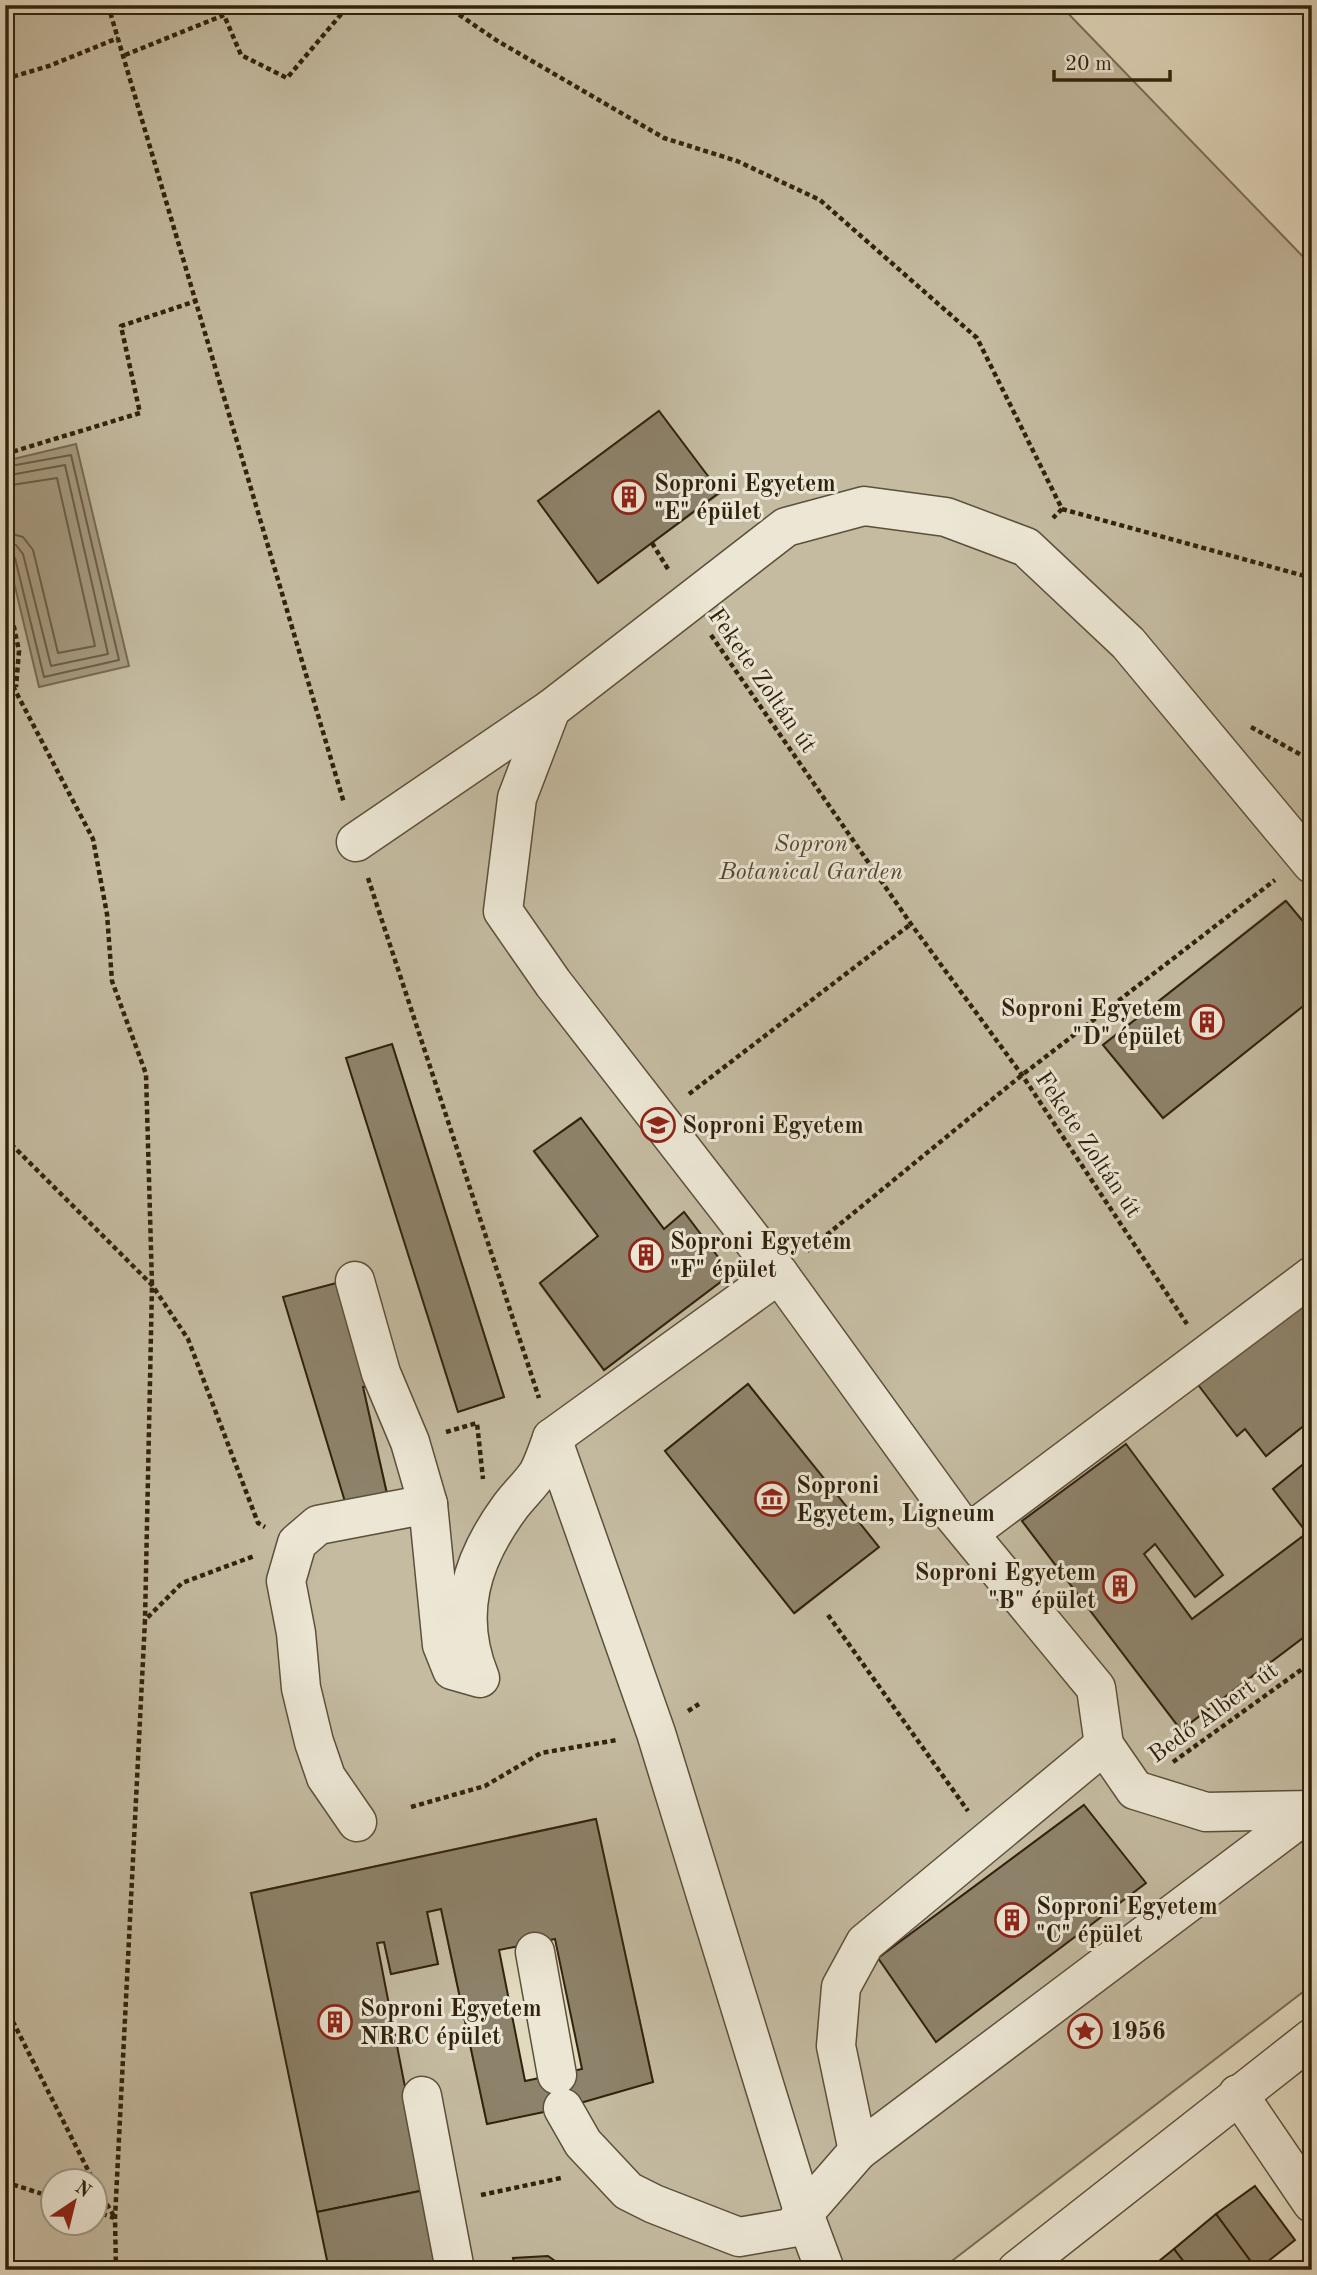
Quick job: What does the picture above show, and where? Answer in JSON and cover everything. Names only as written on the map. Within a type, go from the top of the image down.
[{"type":"street","points":[[356,842],[551,709],[786,527],[864,506],[946,517],[1026,547],[1128,643],[1309,860]]},
{"type":"street","points":[[551,709],[517,798],[503,911],[553,983],[779,1274],[969,1533],[1096,1688],[1104,1745],[1135,1790],[1206,1812],[1311,1810]]},
{"type":"street","points":[[355,1281],[381,1373],[410,1442],[428,1504],[442,1645],[452,1670],[480,1678],[469,1652],[466,1624],[470,1585],[483,1548],[537,1473],[552,1438],[779,1274]]},
{"type":"street","points":[[969,1533],[1312,1276]]},
{"type":"street","points":[[552,1438],[656,1733],[803,2211],[825,2270]]},
{"type":"street","points":[[357,1822],[326,1777],[302,1688],[296,1633],[286,1581],[297,1543],[318,1525],[363,1519],[428,1504]]},
{"type":"street","points":[[858,2151],[836,2046],[841,1987],[865,1943],[1104,1745]]},
{"type":"street","points":[[535,1952],[560,2092],[583,2143],[628,2191],[654,2204],[739,2236],[790,2228],[858,2151],[1311,1810]]},
{"type":"street","points":[[1017,2270],[1312,2038]]},
{"type":"street","points":[[1238,2094],[1312,2203]]},
{"type":"street","points":[[422,2096],[454,2270]]},
{"type":"path","points":[[108,5],[356,842],[552,1438]]},
{"type":"path","points":[[125,55],[224,15],[241,55],[287,78],[349,5]]},
{"type":"path","points":[[444,5],[496,40],[664,138],[737,162],[820,200],[977,338],[1062,509],[1312,578]]},
{"type":"path","points":[[5,79],[49,66],[118,38]]},
{"type":"path","points":[[5,454],[140,413],[121,326],[196,300]]},
{"type":"path","points":[[1026,547],[1062,509]]},
{"type":"path","name":"Fekete Zoltán út","points":[[652,542],[688,602],[911,924],[1022,1075],[1207,1354]]},
{"type":"path","points":[[5,584],[19,651],[16,688]]},
{"type":"path","points":[[5,670],[93,839],[107,914],[112,981],[146,1074],[152,1285],[145,1620],[115,2218],[116,2270]]},
{"type":"path","points":[[779,1274],[1022,1075],[1309,860]]},
{"type":"path","points":[[657,1118],[911,924]]},
{"type":"path","points":[[5,1138],[152,1285],[188,1339],[258,1523],[297,1543]]},
{"type":"path","points":[[410,1442],[478,1423],[483,1481]]},
{"type":"path","points":[[145,1620],[182,1583],[222,1566],[297,1543]]},
{"type":"path","points":[[828,1615],[988,1840]]},
{"type":"path","name":"Bedő Albert út","points":[[1135,1790],[1312,1662]]},
{"type":"path","points":[[411,1807],[485,1786],[541,1753],[656,1733]]},
{"type":"path","points":[[5,2007],[86,2166]]},
{"type":"path","points":[[442,2204],[607,2168]]},
{"type":"path","points":[[5,2182],[38,2193]]},
{"type":"path","points":[[108,2206],[115,2218]]},
{"type":"path","points":[[108,2216],[115,2218]]},
{"type":"green space","name":"Sopron Botanical Garden","points":[[5,5],[1060,5],[1312,266],[1312,932],[1285,901],[1103,1045],[1163,1118],[1312,999],[1312,1301],[1237,1435],[1245,1429],[1266,1456],[1306,1424],[1312,1433],[1312,1457],[1273,1489],[1307,1533],[1192,1619],[1144,1554],[1155,1544],[1126,1445],[1022,1521],[1181,1730],[1312,1631],[1312,1985],[940,2270],[5,2270]],"holes":[[[659,411],[720,493],[598,582],[538,501]],[[392,1044],[504,1397],[459,1411]],[[580,1118],[664,1229],[731,1274],[604,1370],[540,1284],[598,1236],[534,1152]],[[348,1280],[374,1386],[363,1387],[387,1493],[347,1505]],[[748,1384],[878,1547],[795,1613],[665,1451]],[[1084,1805],[1145,1883],[878,1958]],[[595,1819],[653,2082],[487,2123],[441,1909],[427,1912],[438,1964],[391,1974],[384,1942],[377,1943],[252,1893]]]},
{"type":"water","points":[[76,444],[129,666],[39,687],[5,545],[5,461]]},
{"type":"building","name":"Soproni Egyetem \"E\" épület","points":[[659,411],[720,492],[598,583],[538,501]]},
{"type":"building","name":"Soproni Egyetem \"D\" épület","points":[[1286,901],[1312,932],[1312,999],[1163,1118],[1103,1045]]},
{"type":"building","points":[[392,1044],[504,1397],[458,1412],[346,1058]]},
{"type":"building","name":"Soproni Egyetem \"F\" épület","points":[[581,1118],[664,1229],[684,1212],[731,1274],[604,1370],[540,1283],[598,1236],[534,1151]]},
{"type":"building","points":[[348,1280],[375,1386],[363,1387],[387,1494],[346,1505],[283,1297]]},
{"type":"building","points":[[1307,1295],[1312,1301],[1312,1433],[1306,1424],[1266,1456],[1245,1429],[1237,1436],[1196,1382]]},
{"type":"building","name":"Soproni Egyetem, Ligneum","points":[[748,1384],[879,1547],[794,1613],[665,1451]]},
{"type":"building","name":"Soproni Egyetem \"B\" épület","points":[[1126,1444],[1223,1575],[1195,1597],[1155,1544],[1144,1554],[1192,1619],[1307,1533],[1273,1489],[1312,1457],[1312,1631],[1181,1730],[1022,1521]]},
{"type":"building","name":"Soproni Egyetem \"C\" épület","points":[[1084,1805],[1146,1883],[936,2042],[878,1958]]},
{"type":"building","name":"Soproni Egyetem NRRC épület","points":[[596,1819],[653,2082],[563,2108],[487,2124],[441,1909],[427,1912],[438,1964],[391,1974],[384,1942],[377,1943],[425,2190],[317,2212],[251,1893]],"holes":[[[555,1939],[582,2069],[525,2081],[499,1950]]]},
{"type":"building","points":[[1255,2186],[1295,2240],[1257,2270],[1216,2214]]},
{"type":"building","points":[[425,2190],[441,2270],[329,2270],[317,2212]]},
{"type":"building","points":[[1216,2214],[1257,2270],[1190,2270],[1174,2249]]},
{"type":"building","points":[[1174,2249],[1190,2270],[1148,2270]]},
{"type":"building","points":[[548,2256],[561,2265],[562,2270],[516,2270],[513,2258]]},
{"type":"place","name":"Soproni Egyetem \"E\" épület","points":[[629,497]]},
{"type":"place","name":"Soproni Egyetem \"D\" épület","points":[[1207,1022]]},
{"type":"place","name":"Soproni Egyetem","points":[[658,1125]]},
{"type":"place","name":"Soproni Egyetem \"F\" épület","points":[[646,1255]]},
{"type":"place","name":"Soproni Egyetem, Ligneum","points":[[772,1499]]},
{"type":"place","name":"Soproni Egyetem \"B\" épület","points":[[1120,1586]]},
{"type":"place","name":"Soproni Egyetem \"C\" épület","points":[[1012,1920]]},
{"type":"place","name":"Soproni Egyetem NRRC épület","points":[[335,2022]]},
{"type":"place","name":"1956","points":[[1085,2031]]}]
